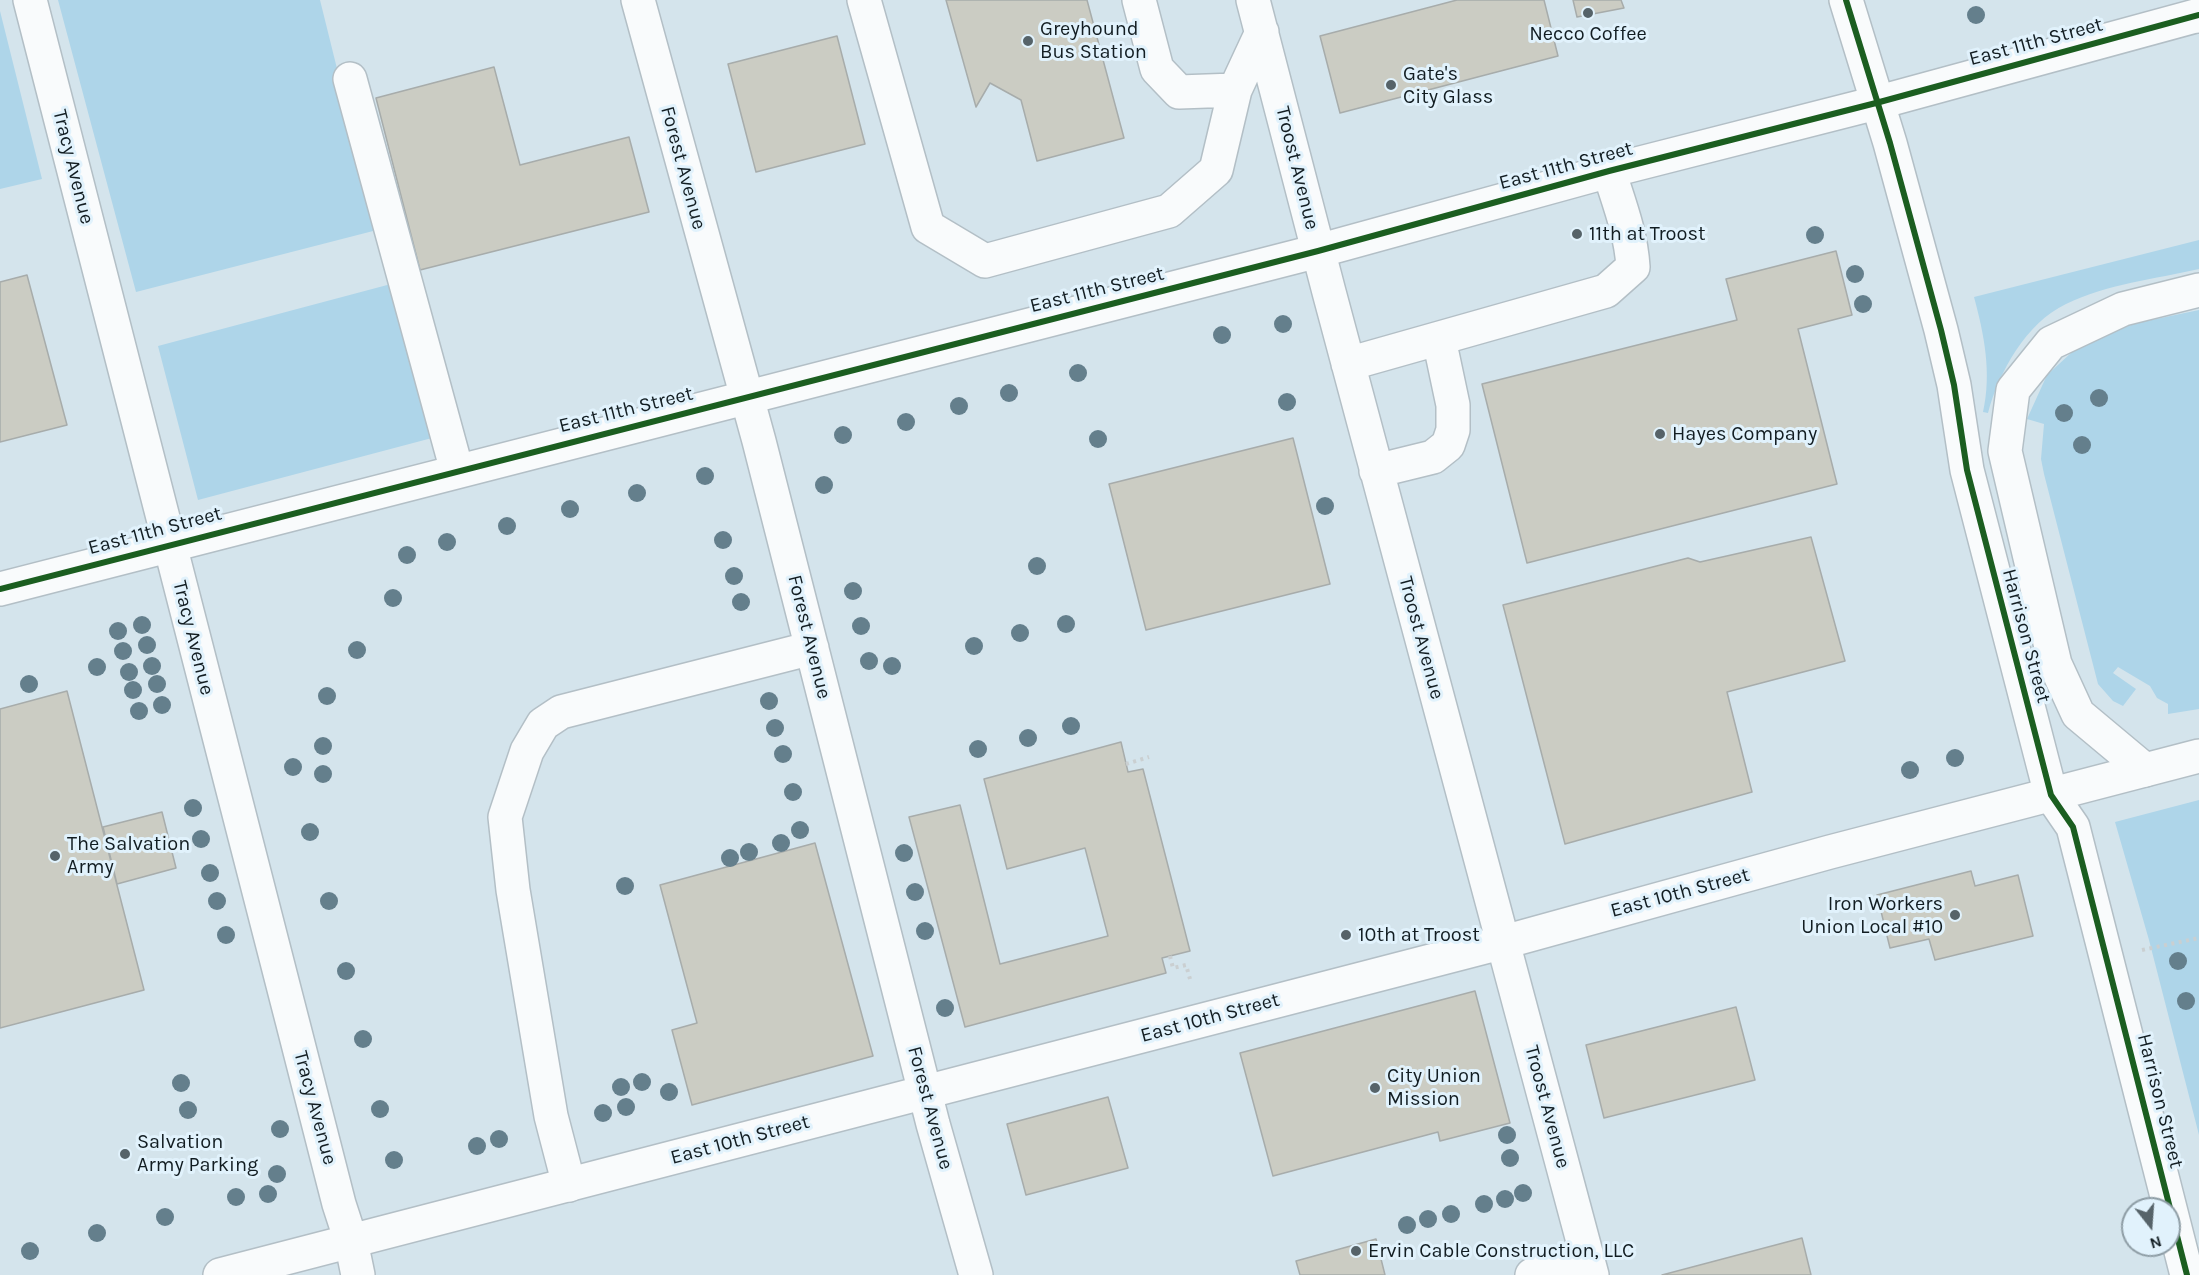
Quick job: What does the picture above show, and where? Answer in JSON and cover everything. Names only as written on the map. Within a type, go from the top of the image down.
[{"type":"main road","name":"Tracy Avenue","points":[[30,0],[358,1275]]},
{"type":"main road","name":"Forest Avenue","points":[[638,0],[746,397],[926,1092],[976,1275]]},
{"type":"main road","points":[[864,0],[928,227],[984,261],[1169,211],[1216,170],[1236,90],[1262,32]]},
{"type":"main road","points":[[1139,0],[1157,69],[1179,92],[1236,90]]},
{"type":"main road","name":"Troost Avenue","points":[[1253,0],[1376,471],[1590,1268]]},
{"type":"main road","name":"Harrison Street","points":[[1846,0],[1890,143],[1941,330],[1954,386],[1966,470],[2051,795],[2073,827],[2187,1275]]},
{"type":"main road","name":"East 11th Street","points":[[0,589],[1318,250],[2198,16]]},
{"type":"main road","points":[[350,79],[457,471]]},
{"type":"main road","points":[[1348,364],[1606,291],[1633,267],[1628,226],[1610,171]]},
{"type":"main road","points":[[2145,770],[2078,714],[2055,664],[2005,451],[2013,390],[2051,343],[2123,309],[2199,290]]},
{"type":"main road","points":[[1376,471],[1433,457],[1448,446],[1453,430],[1453,405],[1439,339]]},
{"type":"main road","points":[[568,1185],[551,1116],[513,890],[505,817],[527,751],[543,724],[561,712],[812,648]]},
{"type":"main road","name":"East 10th Street","points":[[220,1275],[1504,942],[1830,852],[2199,756]]},
{"type":"main road","points":[[1532,1275],[1590,1268]]},
{"type":"path","points":[[1126,764],[1149,757]]},
{"type":"path","points":[[2142,950],[2199,938]]},
{"type":"path","points":[[1170,956],[1173,968],[1186,965],[1190,979]]},
{"type":"shaded area","points":[[58,0],[320,0],[377,230],[136,292]]},
{"type":"shaded area","points":[[0,11],[42,179],[0,189]]},
{"type":"shaded area","points":[[2199,240],[2199,269],[2131,283],[2082,297],[2052,312],[2038,323],[2016,350],[2007,366],[1988,413],[1983,412],[1987,383],[1986,354],[1974,297]]},
{"type":"shaded area","points":[[391,284],[432,438],[198,500],[158,346]]},
{"type":"shaded area","points":[[2199,310],[2199,709],[2168,714],[2168,704],[2157,698],[2150,686],[2118,667],[2113,673],[2136,689],[2123,706],[2113,701],[2098,684],[2044,474],[2041,459],[2044,424],[2027,419],[2047,375],[2083,342],[2137,323]]},
{"type":"shaded area","points":[[2199,800],[2199,1135],[2149,940],[2115,822]]},
{"type":"building","name":"Greyhound Bus Station","points":[[946,0],[1087,0],[1124,138],[1037,161],[1021,100],[990,83],[976,107]]},
{"type":"building","name":"Gate's City Glass","points":[[1457,0],[1544,0],[1558,56],[1340,113],[1320,36]]},
{"type":"building","name":"Necco Coffee","points":[[1573,0],[1621,0],[1624,8],[1577,17]]},
{"type":"building","points":[[837,36],[865,144],[756,172],[728,64]]},
{"type":"building","points":[[494,67],[520,165],[629,137],[649,212],[420,270],[376,98]]},
{"type":"building","name":"Hayes Company","points":[[1836,251],[1852,315],[1798,329],[1837,484],[1527,563],[1482,384],[1737,320],[1726,279]]},
{"type":"building","points":[[27,275],[67,425],[0,442],[0,282]]},
{"type":"building","points":[[1293,438],[1330,584],[1146,630],[1109,484]]},
{"type":"building","points":[[1811,537],[1845,661],[1727,692],[1752,792],[1565,844],[1503,605],[1688,558],[1700,562]]},
{"type":"building","name":"The Salvation Army","points":[[67,691],[144,990],[0,1028],[0,709]]},
{"type":"building","points":[[1121,742],[1128,772],[1143,769],[1190,951],[1162,958],[1166,973],[965,1027],[909,817],[960,805],[1000,964],[1108,936],[1085,848],[1007,869],[984,779]]},
{"type":"building","points":[[162,812],[176,868],[117,884],[103,827]]},
{"type":"building","points":[[815,843],[873,1056],[692,1105],[672,1030],[697,1023],[660,885]]},
{"type":"building","name":"Iron Workers Union Local #10","points":[[1971,871],[1975,886],[2018,875],[2033,936],[1935,960],[1929,939],[1890,948],[1877,895]]},
{"type":"building","name":"City Union Mission","points":[[1475,991],[1510,1123],[1440,1141],[1438,1132],[1273,1176],[1240,1053]]},
{"type":"building","points":[[1736,1007],[1755,1080],[1604,1118],[1586,1045]]},
{"type":"building","points":[[1108,1097],[1128,1168],[1026,1195],[1007,1124]]},
{"type":"building","points":[[1802,1238],[1811,1275],[1662,1275]]},
{"type":"building","name":"Ervin Cable Construction, LLC","points":[[1376,1239],[1385,1275],[1300,1275],[1296,1261]]},
{"type":"cycle path","points":[[1846,0],[1890,143],[1941,330],[1954,385],[1967,470],[2051,795],[2073,827],[2187,1275]]},
{"type":"cycle path","points":[[0,589],[1318,251],[1609,171],[1876,103],[2199,15]]},
{"type":"place","name":"Necco Coffee","points":[[1588,13]]},
{"type":"place","name":"Greyhound Bus Station","points":[[1028,41]]},
{"type":"place","name":"Gate's City Glass","points":[[1391,85]]},
{"type":"place","name":"11th at Troost","points":[[1577,234]]},
{"type":"place","name":"Hayes Company","points":[[1660,434]]},
{"type":"place","name":"The Salvation Army","points":[[55,856]]},
{"type":"place","name":"Iron Workers Union Local #10","points":[[1955,915]]},
{"type":"place","name":"10th at Troost","points":[[1346,935]]},
{"type":"place","name":"City Union Mission","points":[[1375,1088]]},
{"type":"place","name":"Salvation Army Parking","points":[[125,1154]]},
{"type":"place","name":"Ervin Cable Construction, LLC","points":[[1356,1251]]}]
